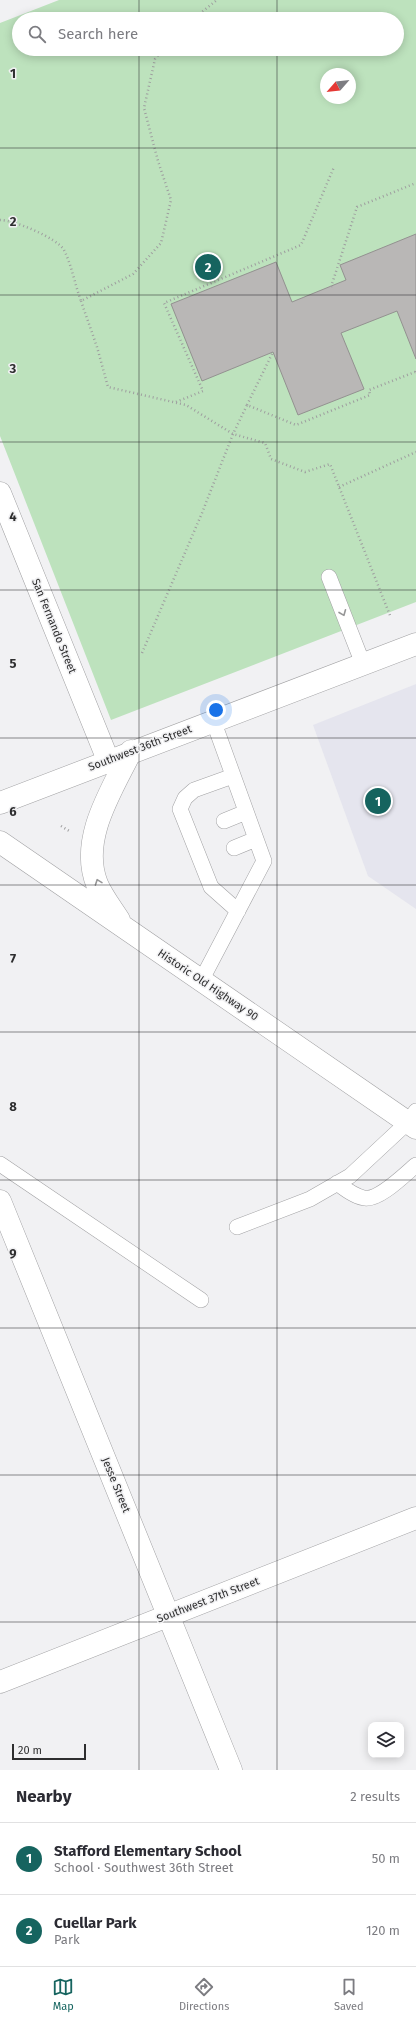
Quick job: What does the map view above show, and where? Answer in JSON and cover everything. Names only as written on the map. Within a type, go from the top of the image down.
[{"type":"street","name":"San Fernando Street","points":[[0,492],[108,760]]},
{"type":"street","name":"Southwest 36th Street","points":[[0,803],[130,751],[416,644]]},
{"type":"street","points":[[124,928],[97,883],[91,854],[95,833],[108,797],[130,751]]},
{"type":"street","name":"Historic Old Highway 90","points":[[0,842],[201,981],[413,1120]]},
{"type":"street","name":"Jesse Street","points":[[0,1201],[231,1770]]},
{"type":"street","name":"Southwest 37th Street","points":[[0,1682],[416,1518]]},
{"type":"lane","points":[[329,577],[363,664]]},
{"type":"lane","points":[[201,981],[264,861],[213,720]]},
{"type":"lane","points":[[233,776],[194,790],[184,798],[180,809],[197,832],[207,859],[211,887],[238,911]]},
{"type":"lane","points":[[224,821],[246,812]]},
{"type":"lane","points":[[234,848],[256,839]]},
{"type":"lane","points":[[238,1228],[310,1199],[350,1176],[413,1120]]},
{"type":"lane","points":[[0,1164],[201,1300]]},
{"type":"lane","points":[[337,1183],[353,1194],[366,1199],[378,1197],[416,1165]]},
{"type":"path","points":[[202,12],[217,0]]},
{"type":"path","points":[[81,301],[133,274],[162,243],[171,200],[158,161],[144,108],[155,59],[157,56]]},
{"type":"path","points":[[175,402],[203,391],[164,303],[301,245],[334,167]]},
{"type":"path","points":[[331,286],[358,206],[416,183]]},
{"type":"path","points":[[0,220],[9,220],[40,233],[63,249],[97,348],[108,387],[186,405],[232,434],[265,443],[271,459],[305,472],[330,464],[391,618]]},
{"type":"path","points":[[142,653],[202,513],[232,434],[273,352]]},
{"type":"path","points":[[247,405],[296,425],[370,395],[369,390],[415,372],[416,374]]},
{"type":"path","points":[[339,487],[416,452]]},
{"type":"shaded area","points":[[416,684],[416,909],[368,876],[313,725]]},
{"type":"green space","points":[[59,0],[416,0],[416,602],[111,720],[0,436],[0,23],[12,18],[12,56],[404,56],[404,12],[28,12]]},
{"type":"building","points":[[416,234],[416,359],[397,311],[341,333],[364,389],[298,415],[273,352],[202,381],[171,304],[276,262],[292,302],[346,280],[340,265]]},
{"type":"place","name":"Cuellar Park","points":[[208,267]]},
{"type":"place","name":"Stafford Elementary School","points":[[378,801]]}]
